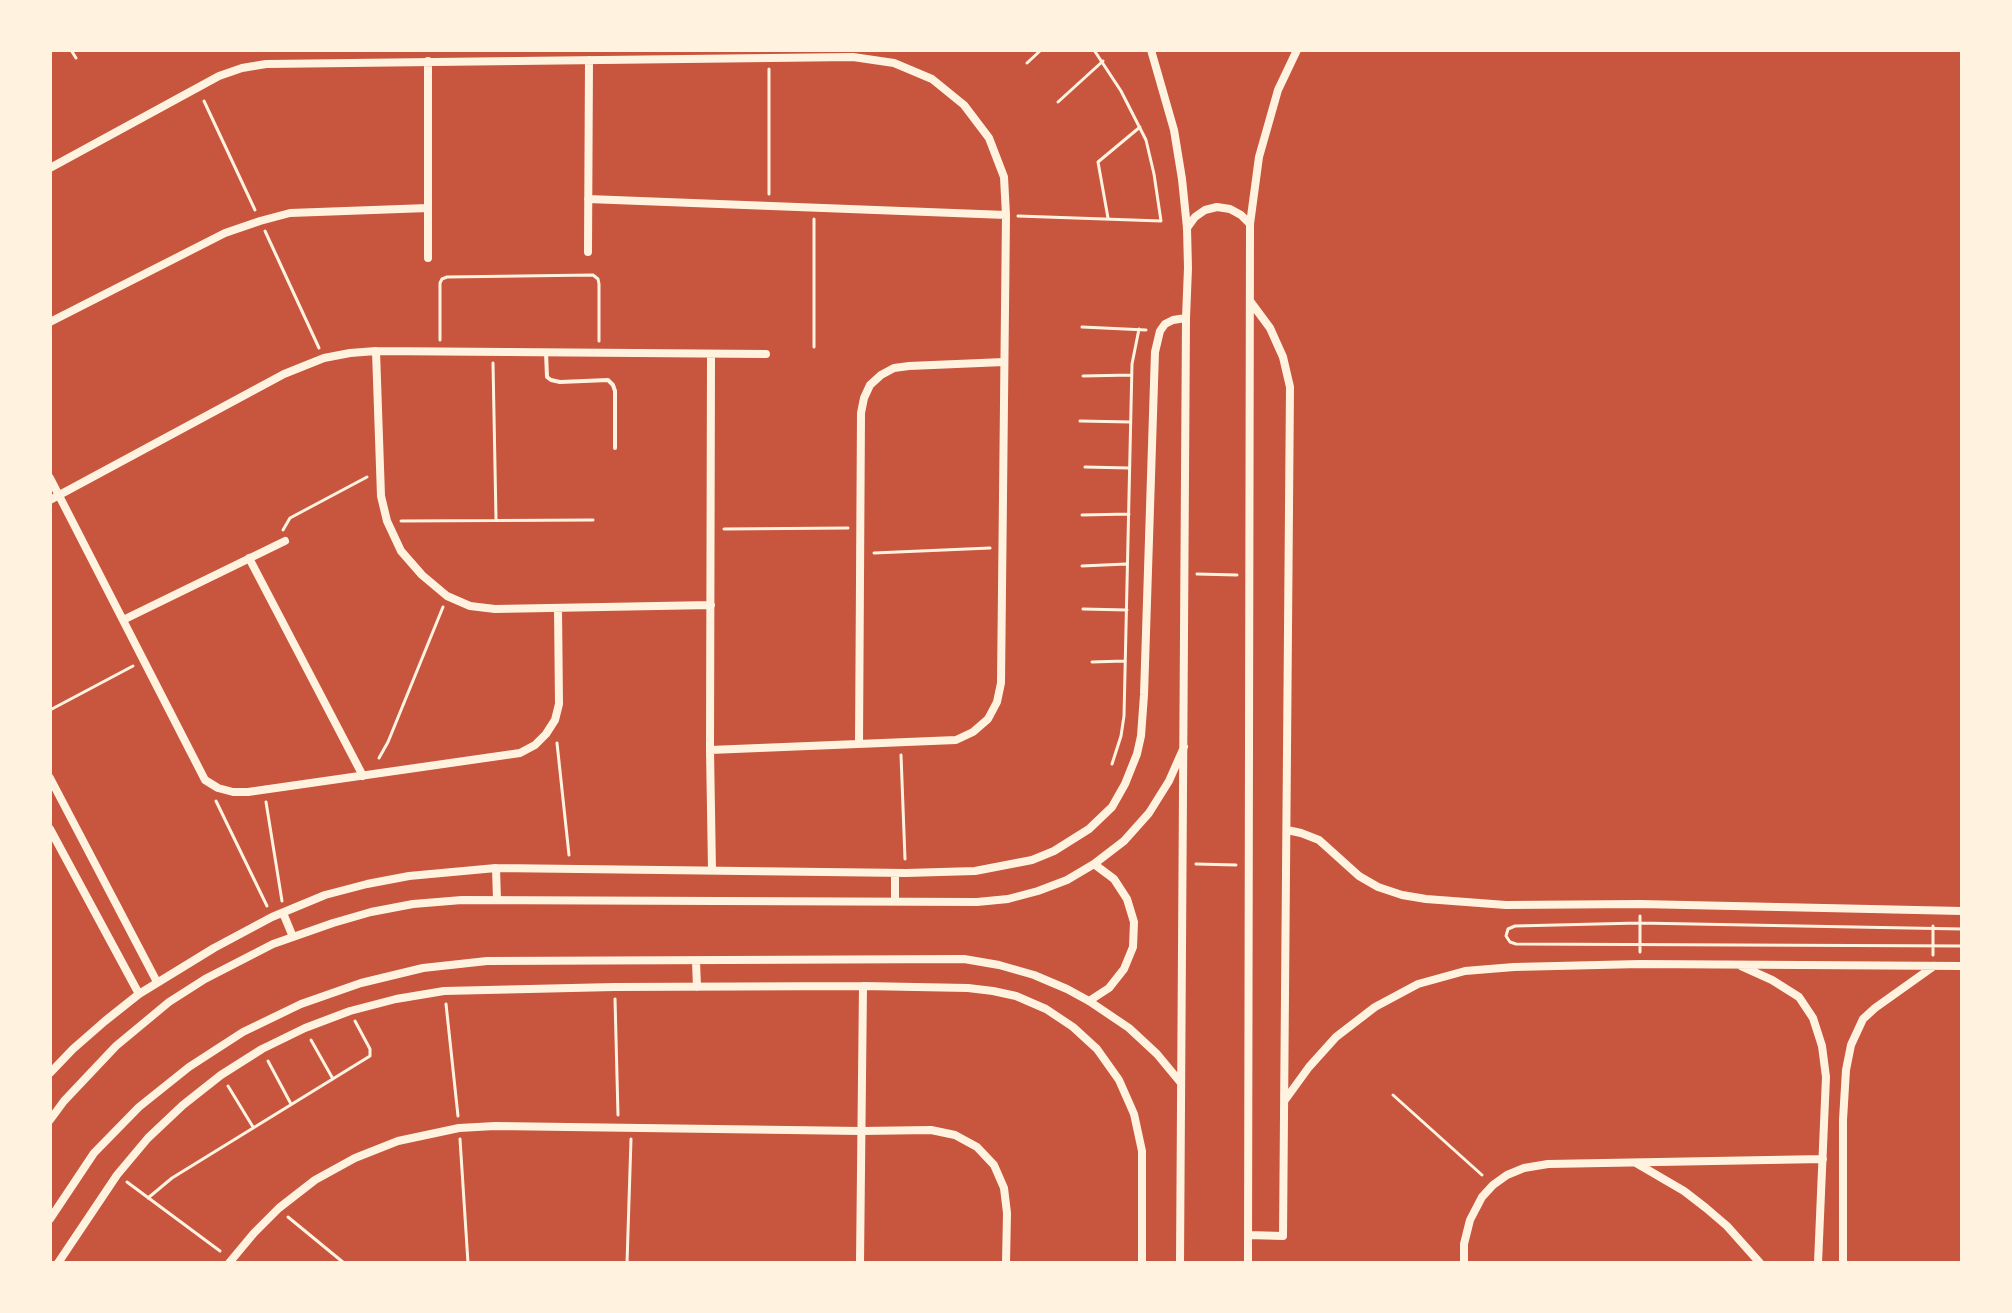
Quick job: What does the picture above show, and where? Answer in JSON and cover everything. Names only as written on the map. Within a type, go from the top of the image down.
[{"type":"street","points":[[1151,50],[1174,130],[1187,228],[1188,268],[1180,1263]]},
{"type":"street","points":[[1248,1263],[1250,224],[1259,157],[1278,90],[1297,50]]},
{"type":"street","points":[[50,168],[198,86],[242,68],[266,64],[853,57],[894,63],[932,79],[964,105],[989,138],[1004,177],[1001,683],[997,702],[988,719],[973,732],[956,740],[710,750]]},
{"type":"street","points":[[588,252],[589,60]]},
{"type":"street","points":[[428,61],[428,258]]},
{"type":"street","points":[[588,199],[1006,215]]},
{"type":"street","points":[[1187,228],[1195,217],[1217,207],[1230,209],[1250,224]]},
{"type":"street","points":[[50,322],[225,233],[260,221],[290,213],[428,208]]},
{"type":"street","points":[[1248,1235],[1283,1236],[1290,387],[1283,357],[1270,328],[1250,301]]},
{"type":"street","points":[[50,1073],[139,994],[214,948],[272,917],[325,895],[367,884],[409,876],[496,868],[895,873],[975,871],[1032,860],[1054,851],[1089,829],[1112,807],[1137,754],[1143,718],[1156,342],[1165,324],[1186,318]]},
{"type":"street","points":[[376,351],[381,496],[387,521],[401,551],[422,575],[447,596],[470,606],[495,609],[711,605]]},
{"type":"street","points":[[54,498],[303,364],[324,358],[376,351],[766,354]]},
{"type":"street","points":[[711,354],[712,870]]},
{"type":"street","points":[[859,744],[861,413],[864,398],[870,385],[894,368],[1004,362]]},
{"type":"street","points":[[50,478],[54,498],[123,620],[205,780],[233,792],[520,753],[535,745],[555,720],[559,704],[558,608]]},
{"type":"street","points":[[123,620],[285,541]]},
{"type":"street","points":[[249,558],[363,776]]},
{"type":"street","points":[[50,1120],[116,1046],[169,1002],[205,979],[273,944],[358,915],[413,904],[462,900],[977,902],[1008,899],[1067,880],[1124,841],[1149,813],[1169,781],[1184,747]]},
{"type":"street","points":[[50,778],[157,982]]},
{"type":"street","points":[[1287,830],[1319,840],[1359,876],[1378,887],[1426,899],[1506,905],[1640,904],[1962,911]]},
{"type":"street","points":[[51,832],[139,994]]},
{"type":"street","points":[[1089,1001],[1109,988],[1124,969],[1133,947],[1134,934],[1127,899],[1114,879],[1094,864]]},
{"type":"street","points":[[496,868],[497,900]]},
{"type":"street","points":[[895,873],[895,901]]},
{"type":"street","points":[[283,913],[293,937]]},
{"type":"street","points":[[50,1219],[94,1153],[139,1107],[189,1067],[232,1039],[301,1004],[361,983],[423,968],[487,961],[964,959],[1034,975],[1089,1001],[1129,1028],[1157,1054],[1181,1083]]},
{"type":"street","points":[[696,961],[697,987]]},
{"type":"street","points":[[1285,1101],[1309,1067],[1336,1037],[1375,1007],[1418,984],[1465,971],[1640,964],[1962,966]]},
{"type":"street","points":[[1736,964],[1772,980],[1799,997],[1813,1018],[1822,1046],[1826,1077],[1818,1263]]},
{"type":"street","points":[[1843,1263],[1843,1120],[1851,1045],[1863,1019],[1934,966]]},
{"type":"street","points":[[860,1263],[863,986]]},
{"type":"street","points":[[58,1263],[117,1175],[148,1138],[183,1105],[221,1075],[262,1049],[350,1011],[444,991],[863,986],[968,988],[1016,996],[1055,1015],[1097,1049],[1119,1080],[1129,1102],[1142,1151],[1142,1263]]},
{"type":"street","points":[[230,1261],[279,1208],[315,1180],[355,1158],[398,1141],[459,1128],[495,1126],[931,1130],[955,1135],[977,1147],[994,1165],[1004,1188],[1006,1263]]},
{"type":"street","points":[[1464,1263],[1464,1244],[1470,1220],[1482,1197],[1507,1175],[1524,1168],[1548,1164],[1823,1159]]},
{"type":"street","points":[[1635,1163],[1672,1183],[1706,1208],[1760,1263]]},
{"type":"lane","points":[[546,352],[547,377],[551,380],[608,380],[613,385],[615,448]]},
{"type":"path","points":[[71,50],[76,58]]},
{"type":"path","points":[[1027,63],[1041,50]]},
{"type":"path","points":[[1006,215],[1161,221],[1146,140],[1121,91],[1094,50]]},
{"type":"path","points":[[769,58],[769,206]]},
{"type":"path","points":[[1058,102],[1103,61]]},
{"type":"path","points":[[198,86],[324,358]]},
{"type":"path","points":[[1108,218],[1098,162],[1140,127]]},
{"type":"path","points":[[814,208],[814,347]]},
{"type":"path","points":[[440,352],[442,279],[593,275],[599,284],[599,353]]},
{"type":"path","points":[[1082,327],[1160,331]]},
{"type":"path","points":[[1112,764],[1124,716],[1131,375],[1139,329]]},
{"type":"path","points":[[493,352],[496,519]]},
{"type":"path","points":[[1083,376],[1131,375]]},
{"type":"path","points":[[1080,421],[1130,422]]},
{"type":"path","points":[[1085,467],[1130,468]]},
{"type":"path","points":[[285,541],[283,529],[290,518],[381,470]]},
{"type":"path","points":[[1082,515],[1129,514]]},
{"type":"path","points":[[387,521],[593,520]]},
{"type":"path","points":[[711,529],[860,528]]},
{"type":"path","points":[[860,554],[1002,547]]},
{"type":"path","points":[[1082,566],[1128,564]]},
{"type":"path","points":[[1185,574],[1249,575]]},
{"type":"path","points":[[363,776],[388,742],[447,596]]},
{"type":"path","points":[[1083,609],[1127,610]]},
{"type":"path","points":[[50,710],[144,660]]},
{"type":"path","points":[[1092,662],[1126,661]]},
{"type":"path","points":[[555,720],[571,870]]},
{"type":"path","points":[[901,743],[906,873]]},
{"type":"path","points":[[205,780],[272,917]]},
{"type":"path","points":[[265,790],[283,913]]},
{"type":"path","points":[[1182,864],[1248,866]]},
{"type":"path","points":[[1640,904],[1640,964]]},
{"type":"path","points":[[1932,911],[1934,966]]},
{"type":"path","points":[[1962,929],[1639,923],[1515,926],[1508,929],[1506,936],[1516,944],[1962,946]]},
{"type":"path","points":[[614,987],[619,1127]]},
{"type":"path","points":[[148,1198],[172,1178],[368,1058],[370,1049],[350,1011]]},
{"type":"path","points":[[305,1028],[333,1079]]},
{"type":"path","points":[[262,1049],[291,1104]]},
{"type":"path","points":[[221,1075],[253,1127]]},
{"type":"path","points":[[1393,1095],[1493,1185]]},
{"type":"path","points":[[627,1263],[631,1128]]},
{"type":"path","points":[[117,1175],[230,1261]]},
{"type":"path","points":[[279,1208],[344,1263]]}]
